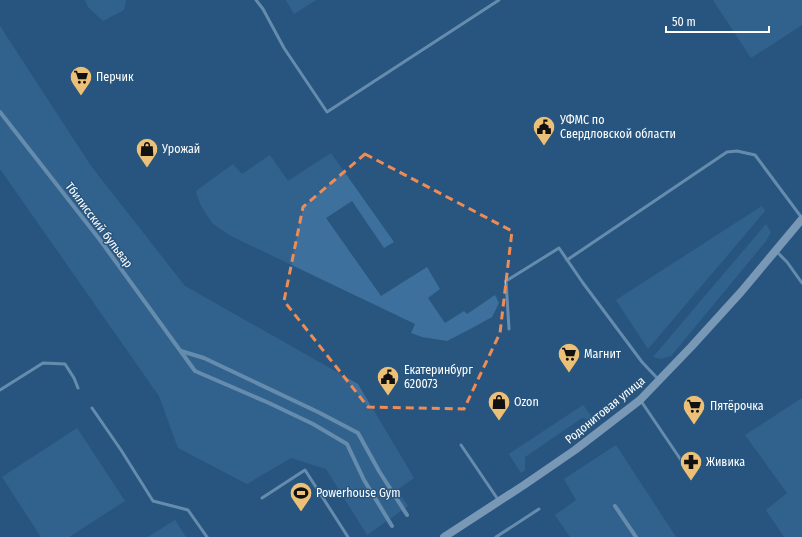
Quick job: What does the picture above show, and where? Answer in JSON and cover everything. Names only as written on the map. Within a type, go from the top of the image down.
[{"type":"street","name":"Тбилисский бульвар","points":[[0,112],[100,240],[195,371],[313,424],[347,444],[364,480],[392,526]]},
{"type":"street","name":"Родонитовая улица","points":[[444,537],[575,450],[640,400],[741,292],[802,219]]},
{"type":"street","points":[[181,351],[204,358],[318,412],[358,433],[379,471],[407,515]]},
{"type":"street","points":[[615,506],[636,537]]},
{"type":"lane","points":[[256,0],[263,9],[284,48],[327,112],[499,0]]},
{"type":"lane","points":[[567,260],[727,152],[737,151],[755,155],[802,219]]},
{"type":"lane","points":[[509,330],[506,281],[559,248],[642,362],[660,380]]},
{"type":"lane","points":[[775,250],[788,262],[802,283]]},
{"type":"lane","points":[[0,390],[42,363],[65,364],[74,378],[78,388]]},
{"type":"lane","points":[[640,400],[683,463]]},
{"type":"lane","points":[[92,408],[121,450],[153,501],[188,510],[207,537]]},
{"type":"lane","points":[[461,445],[499,501]]},
{"type":"lane","points":[[262,498],[305,470],[348,537]]},
{"type":"lane","points":[[496,537],[539,509]]},
{"type":"highlighted area","points":[[365,154],[512,231],[500,333],[464,409],[368,407],[284,301],[303,207]]},
{"type":"shaded area","points":[[85,0],[126,0],[124,10],[103,21],[88,7]]},
{"type":"shaded area","points":[[286,0],[316,0],[294,14]]},
{"type":"shaded area","points":[[713,0],[802,0],[802,25],[751,58]]},
{"type":"shaded area","points":[[0,26],[91,166],[185,286],[358,384],[414,478],[397,490],[408,506],[367,535],[326,469],[291,458],[247,484],[178,448],[159,396],[0,169]]},
{"type":"shaded area","points":[[331,153],[394,242],[384,248],[352,201],[326,218],[381,296],[427,267],[440,289],[428,298],[445,323],[464,311],[467,314],[495,295],[499,303],[492,317],[447,341],[422,337],[411,333],[415,324],[231,236],[212,223],[200,204],[196,191],[233,164],[242,174],[270,155],[288,181]]},
{"type":"shaded area","points":[[762,206],[765,211],[648,349],[616,300]]},
{"type":"shaded area","points":[[766,224],[771,232],[766,241],[671,356],[661,359],[653,357]]},
{"type":"shaded area","points":[[802,398],[802,537],[784,537],[766,510],[787,493],[745,435]]},
{"type":"shaded area","points":[[583,405],[595,421],[582,418],[525,457],[525,470],[521,473],[509,454]]},
{"type":"shaded area","points":[[77,428],[125,501],[69,537],[41,537],[2,477]]},
{"type":"shaded area","points":[[616,445],[676,537],[570,537],[555,515],[576,500],[564,479]]},
{"type":"shaded area","points":[[175,520],[186,537],[148,537]]},
{"type":"place","name":"Перчик","points":[[81,96]]},
{"type":"place","name":"УФМС по Свердловской области","points":[[544,146]]},
{"type":"place","name":"Урожай","points":[[147,168]]},
{"type":"place","name":"Магнит","points":[[569,374]]},
{"type":"place","name":"Екатеринбург 620073","points":[[388,396]]},
{"type":"place","name":"Ozon","points":[[499,422]]},
{"type":"place","name":"Пятёрочка","points":[[694,426]]},
{"type":"place","name":"Живика","points":[[691,482]]},
{"type":"place","name":"Powerhouse Gym","points":[[301,512]]}]
